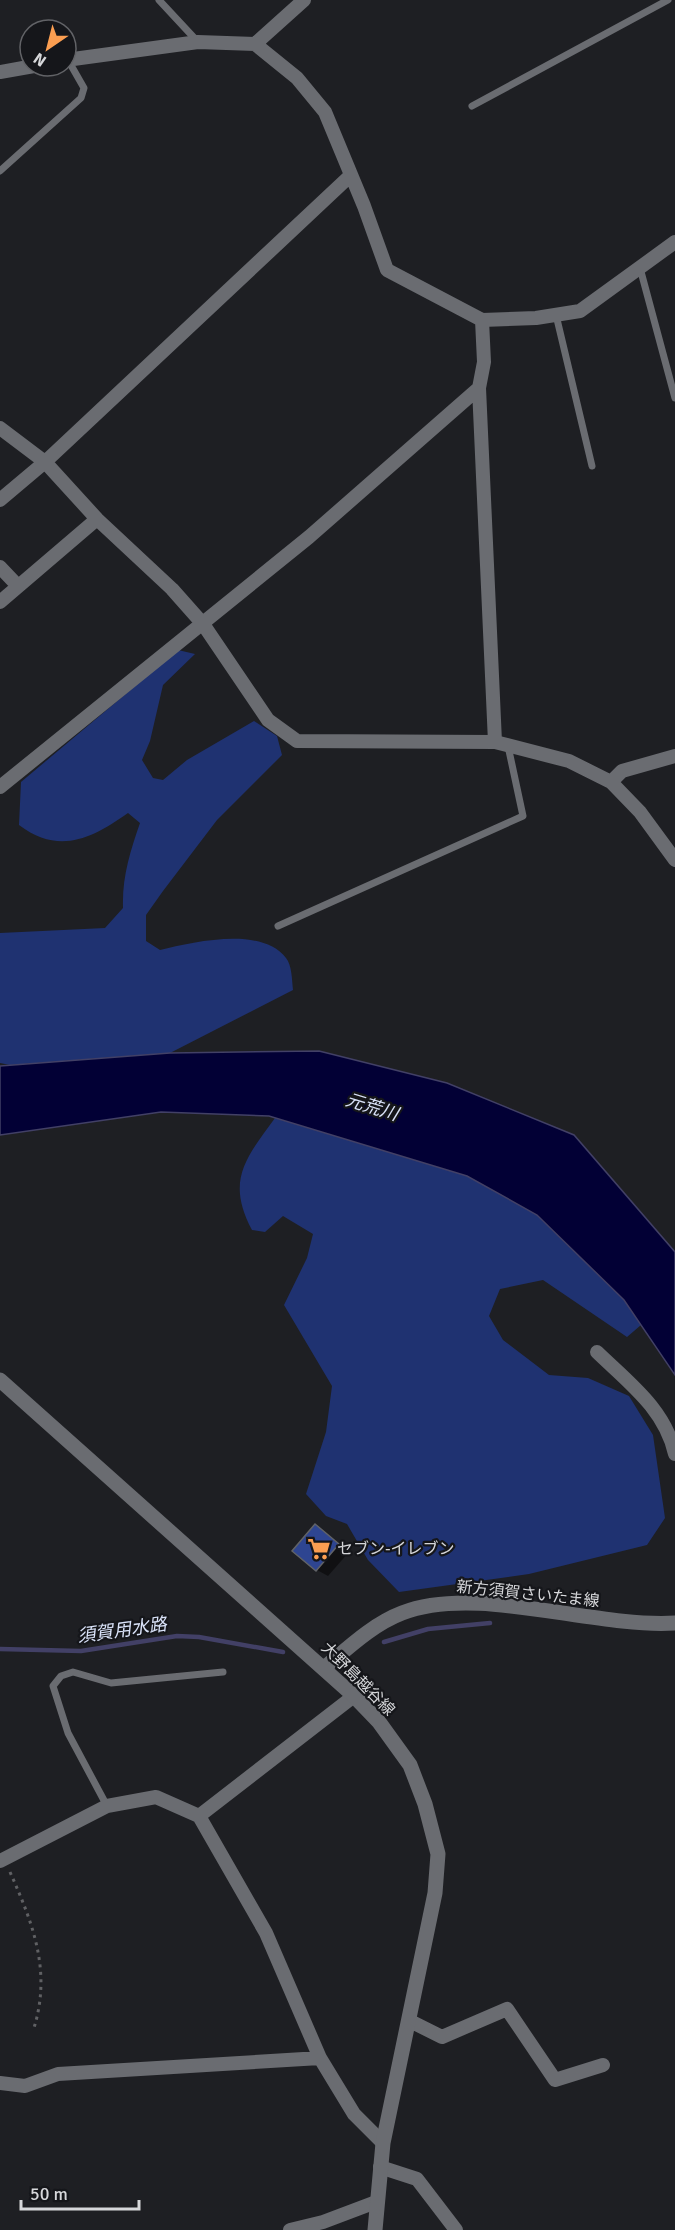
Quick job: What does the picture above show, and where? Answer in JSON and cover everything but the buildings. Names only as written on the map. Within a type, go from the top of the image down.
[{"type":"main road","name":"大野島越谷線","points":[[0,1380],[354,1696],[379,1722],[410,1765],[425,1804],[438,1854],[435,1893],[383,2143],[375,2230]]},
{"type":"main road","name":"新方須賀さいたま線","points":[[324,1668],[380,1624],[402,1613],[432,1605],[469,1603],[629,1623],[675,1623]]},
{"type":"street","points":[[255,44],[304,0]]},
{"type":"street","points":[[78,58],[198,42],[255,44],[297,78],[325,112],[387,270],[482,320],[580,311],[675,242]]},
{"type":"street","points":[[0,72],[18,69]]},
{"type":"street","points":[[0,500],[45,462],[351,175]]},
{"type":"street","points":[[482,320],[484,362],[479,388],[501,744]]},
{"type":"street","points":[[0,787],[309,537],[479,388]]},
{"type":"street","points":[[0,428],[45,462],[97,519],[171,589],[202,624],[268,720],[297,741],[501,744],[569,761],[611,782],[670,842],[675,860]]},
{"type":"street","points":[[0,602],[97,519]]},
{"type":"street","points":[[0,567],[18,586]]},
{"type":"street","points":[[611,782],[622,771],[675,756]]},
{"type":"street","points":[[597,1352],[654,1406],[671,1437],[675,1454]]},
{"type":"street","points":[[200,1816],[354,1696]]},
{"type":"street","points":[[2,1860],[107,1806],[156,1797],[200,1816],[266,1933],[320,2058],[354,2114],[383,2143]]},
{"type":"street","points":[[410,2021],[442,2037],[507,2009],[555,2080],[603,2065]]},
{"type":"street","points":[[0,2083],[25,2086],[58,2074],[320,2058]]},
{"type":"street","points":[[380,2167],[417,2179],[456,2230]]},
{"type":"street","points":[[290,2230],[322,2222],[376,2202]]},
{"type":"lane","points":[[159,0],[198,42]]},
{"type":"lane","points":[[472,106],[668,0]]},
{"type":"lane","points":[[0,171],[81,98],[84,88],[78,78]]},
{"type":"lane","points":[[640,268],[675,398]]},
{"type":"lane","points":[[556,315],[592,466]]},
{"type":"lane","points":[[278,926],[523,816],[501,744]]},
{"type":"lane","points":[[107,1806],[68,1732],[53,1686],[61,1676],[73,1672],[111,1683],[223,1672]]},
{"type":"path","points":[[2,1860],[38,1944],[41,2006],[33,2031]]},
{"type":"shaded area","points":[[178,650],[195,654],[163,685],[150,741],[142,760],[153,778],[163,780],[187,760],[254,721],[277,736],[282,755],[217,820],[163,891],[146,915],[146,941],[160,950],[191,943],[227,939],[261,942],[275,948],[288,961],[293,990],[170,1053],[10,1065],[0,1063],[0,933],[105,928],[123,908],[127,865],[140,823],[128,813],[88,836],[75,840],[48,839],[19,825],[21,782]]},
{"type":"shaded area","points":[[275,1118],[467,1176],[537,1215],[624,1300],[641,1325],[627,1337],[543,1280],[500,1289],[489,1316],[503,1340],[549,1375],[588,1378],[629,1396],[653,1435],[665,1518],[647,1545],[529,1574],[399,1592],[368,1560],[347,1524],[326,1516],[306,1494],[326,1432],[332,1386],[284,1305],[307,1258],[313,1234],[283,1216],[265,1232],[252,1230],[240,1198],[242,1171],[255,1146]]},
{"type":"water","name":"元荒川","points":[[319,1051],[447,1083],[574,1135],[675,1252],[675,1375],[624,1300],[537,1215],[467,1176],[269,1116],[161,1112],[0,1135],[0,1066],[170,1053]]},
{"type":"waterway","name":"須賀用水路","points":[[384,1642],[428,1629],[490,1623]]},
{"type":"waterway","name":"須賀用水路","points":[[0,1649],[81,1651],[177,1636],[199,1637],[283,1652]]},
{"type":"place","name":"セブン-イレブン","points":[[319,1549]]}]
